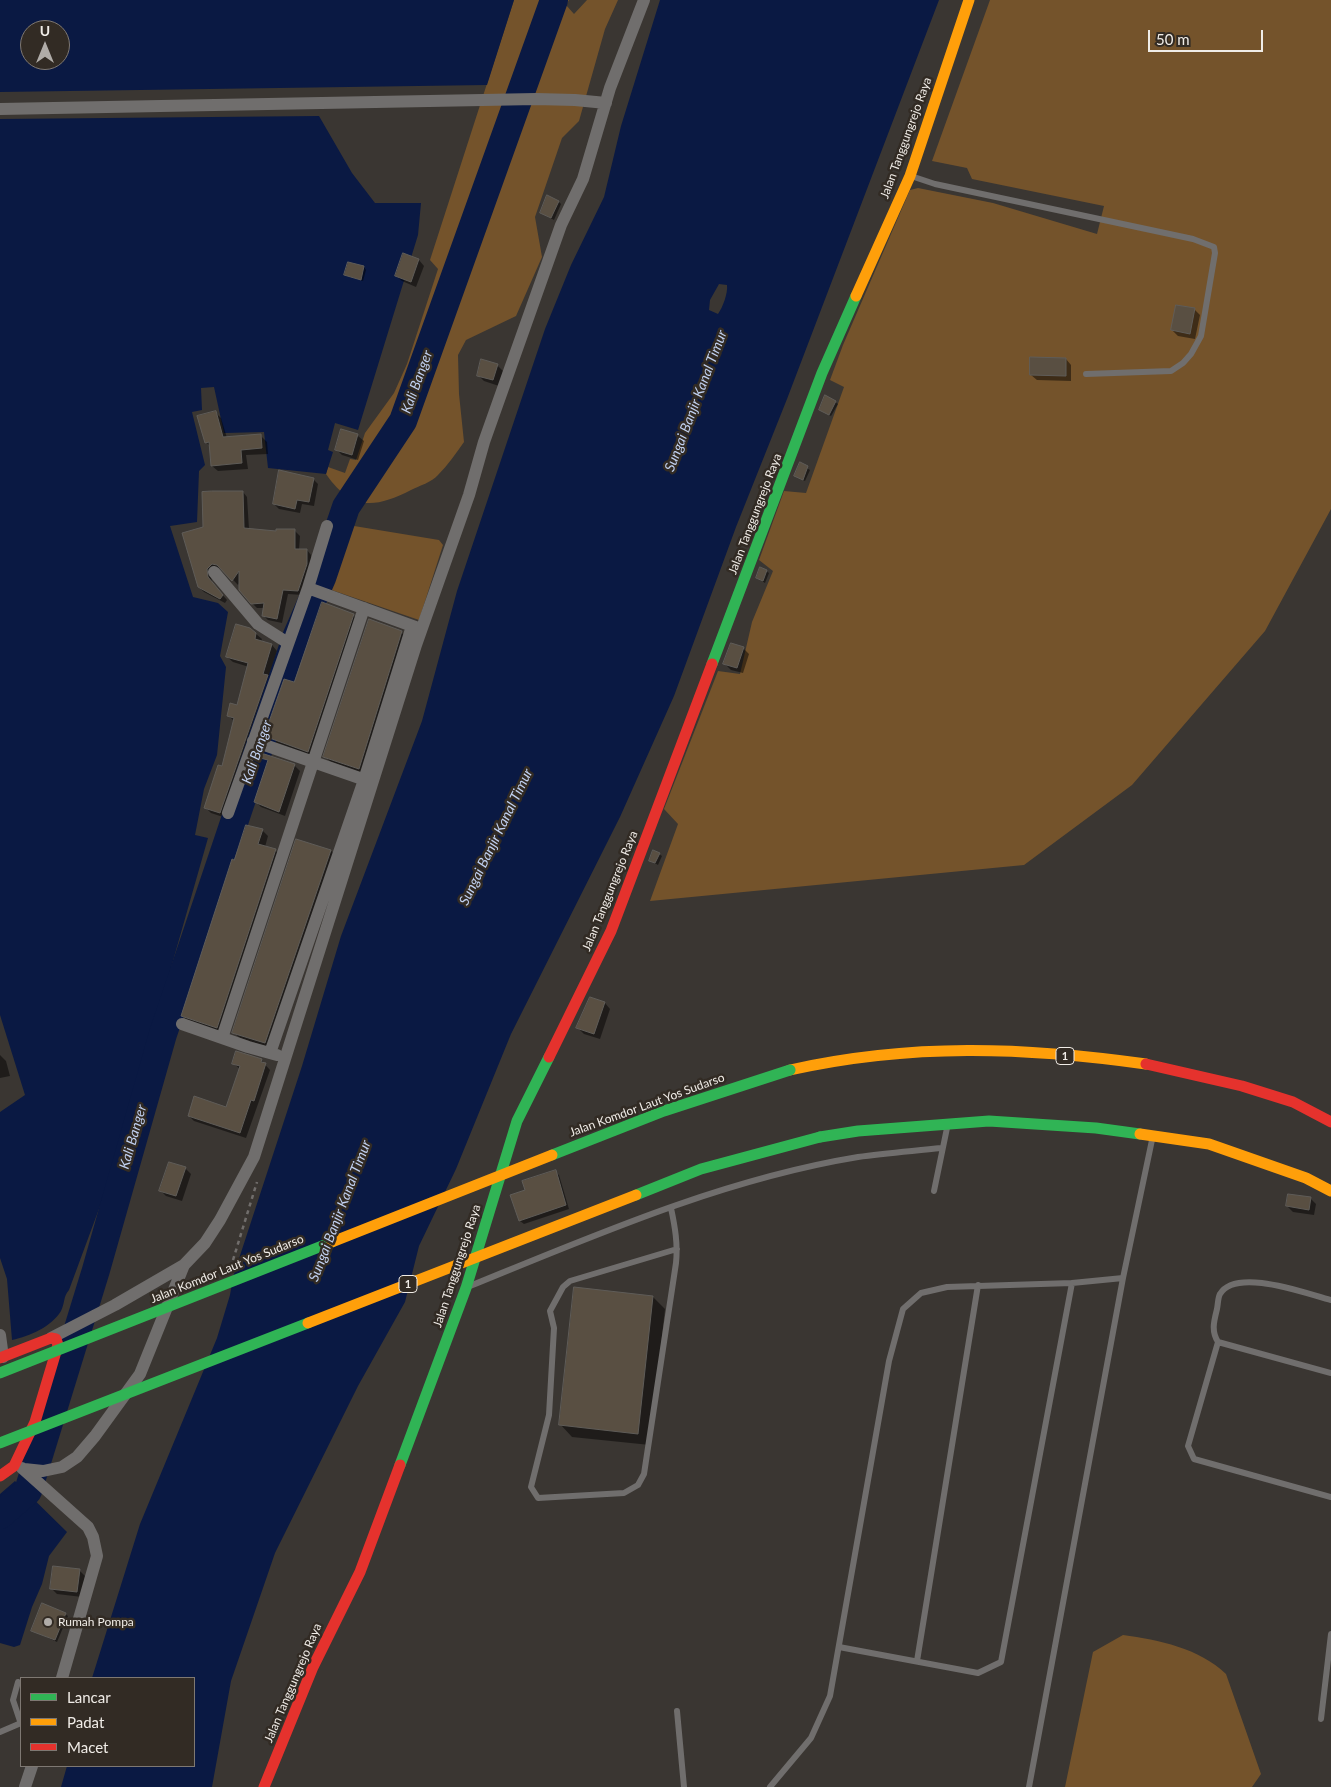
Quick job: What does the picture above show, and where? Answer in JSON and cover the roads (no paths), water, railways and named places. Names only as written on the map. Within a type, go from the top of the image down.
[{"type":"main road","name":"Jalan Tanggungrejo Raya","points":[[264,1787],[313,1666],[360,1572],[466,1288],[517,1121],[611,931],[822,373],[910,176],[969,0]]},
{"type":"main road","name":"Jalan Komdor Laut Yos Sudarso","points":[[0,1373],[664,1111],[790,1070],[901,1052],[1027,1052],[1154,1064],[1228,1082],[1289,1100],[1331,1122]]},
{"type":"main road","name":"1","points":[[0,1443],[701,1169],[820,1137],[858,1131],[989,1121],[1096,1128],[1209,1144],[1306,1178],[1331,1190]]},
{"type":"main road","points":[[0,1476],[23,1469],[58,1345],[56,1339],[51,1338],[2,1357]]},
{"type":"street","points":[[51,1338],[115,1305],[184,1264],[205,1243],[254,1157],[416,628],[466,504],[484,442],[561,225],[583,179],[606,103],[644,0]]},
{"type":"street","points":[[0,109],[536,99],[606,103]]},
{"type":"street","points":[[228,813],[308,588],[327,526]]},
{"type":"street","points":[[214,572],[258,624],[288,643]]},
{"type":"street","points":[[308,588],[416,628]]},
{"type":"street","points":[[222,1038],[364,608]]},
{"type":"street","points":[[253,741],[369,781]]},
{"type":"street","points":[[270,1053],[369,781]]},
{"type":"street","points":[[182,1024],[286,1057]]},
{"type":"street","points":[[23,1469],[43,1471],[62,1467],[77,1457],[95,1436],[140,1374],[184,1264]]},
{"type":"street","points":[[0,1335],[2,1357]]},
{"type":"street","points":[[23,1469],[88,1527],[93,1537],[97,1556],[62,1677]]},
{"type":"street","points":[[26,1787],[32,1767]]},
{"type":"lane","points":[[910,176],[944,186],[1193,239],[1214,246],[1215,253],[1201,336],[1191,354],[1183,363],[1171,371],[1086,374]]},
{"type":"lane","points":[[934,1191],[948,1124]]},
{"type":"lane","points":[[1029,1787],[1152,1136]]},
{"type":"lane","points":[[466,1288],[596,1235],[670,1208],[796,1170],[858,1157],[942,1148]]},
{"type":"lane","points":[[670,1208],[677,1249],[644,1474],[638,1485],[624,1493],[538,1498],[531,1487],[549,1415],[554,1328],[550,1311],[560,1293],[570,1281],[677,1249]]},
{"type":"lane","points":[[770,1787],[811,1738],[830,1696],[889,1361],[903,1309],[921,1293],[947,1287],[1072,1283],[1124,1278]]},
{"type":"lane","points":[[1331,1300],[1255,1281],[1229,1285],[1220,1294],[1213,1327],[1213,1335],[1218,1342],[1331,1373]]},
{"type":"lane","points":[[839,1647],[978,1673],[1001,1662],[1072,1283]]},
{"type":"lane","points":[[917,1661],[978,1285]]},
{"type":"lane","points":[[1218,1342],[1188,1446],[1194,1459],[1331,1497]]},
{"type":"lane","points":[[1321,1719],[1331,1634]]},
{"type":"lane","points":[[18,1682],[13,1700],[20,1720]]},
{"type":"lane","points":[[677,1711],[684,1787]]},
{"type":"lane","points":[[0,1732],[20,1723]]},
{"type":"water","points":[[0,0],[514,0],[487,85],[0,92]]},
{"type":"water","name":"Sungai Banjir Kanal Timur","points":[[660,0],[939,0],[787,399],[736,527],[674,696],[620,817],[511,1034],[456,1169],[419,1246],[405,1302],[358,1386],[275,1553],[231,1681],[212,1787],[61,1787],[67,1767],[195,1767],[195,1677],[92,1677],[140,1524],[217,1338],[230,1295],[233,1277],[302,1066],[341,936],[422,721],[457,591],[545,329],[571,265],[604,197],[621,126]],"holes":[[[719,284],[727,285],[727,292],[718,314],[709,310],[710,300]]]},
{"type":"water","points":[[319,116],[352,173],[375,203],[421,203],[418,235],[358,430],[335,423],[328,450],[333,452],[326,474],[268,468],[264,432],[224,433],[214,387],[201,388],[202,410],[192,412],[205,465],[199,471],[197,522],[170,526],[193,597],[218,603],[228,612],[220,656],[226,667],[217,755],[204,789],[195,835],[208,838],[113,1171],[61,1311],[46,1326],[26,1336],[12,1340],[7,1279],[0,1258],[0,1112],[25,1095],[0,1015],[0,119]]},
{"type":"water","points":[[15,1481],[67,1532],[49,1556],[42,1584],[32,1607],[20,1645],[14,1647],[0,1643],[0,1494]]},
{"type":"waterway","name":"Kali Banger","points":[[0,1515],[28,1491],[96,1270],[163,1034],[297,635],[322,578],[346,507],[403,421],[554,0]]},
{"type":"place","name":"Rumah Pompa","points":[[48,1622]]}]
